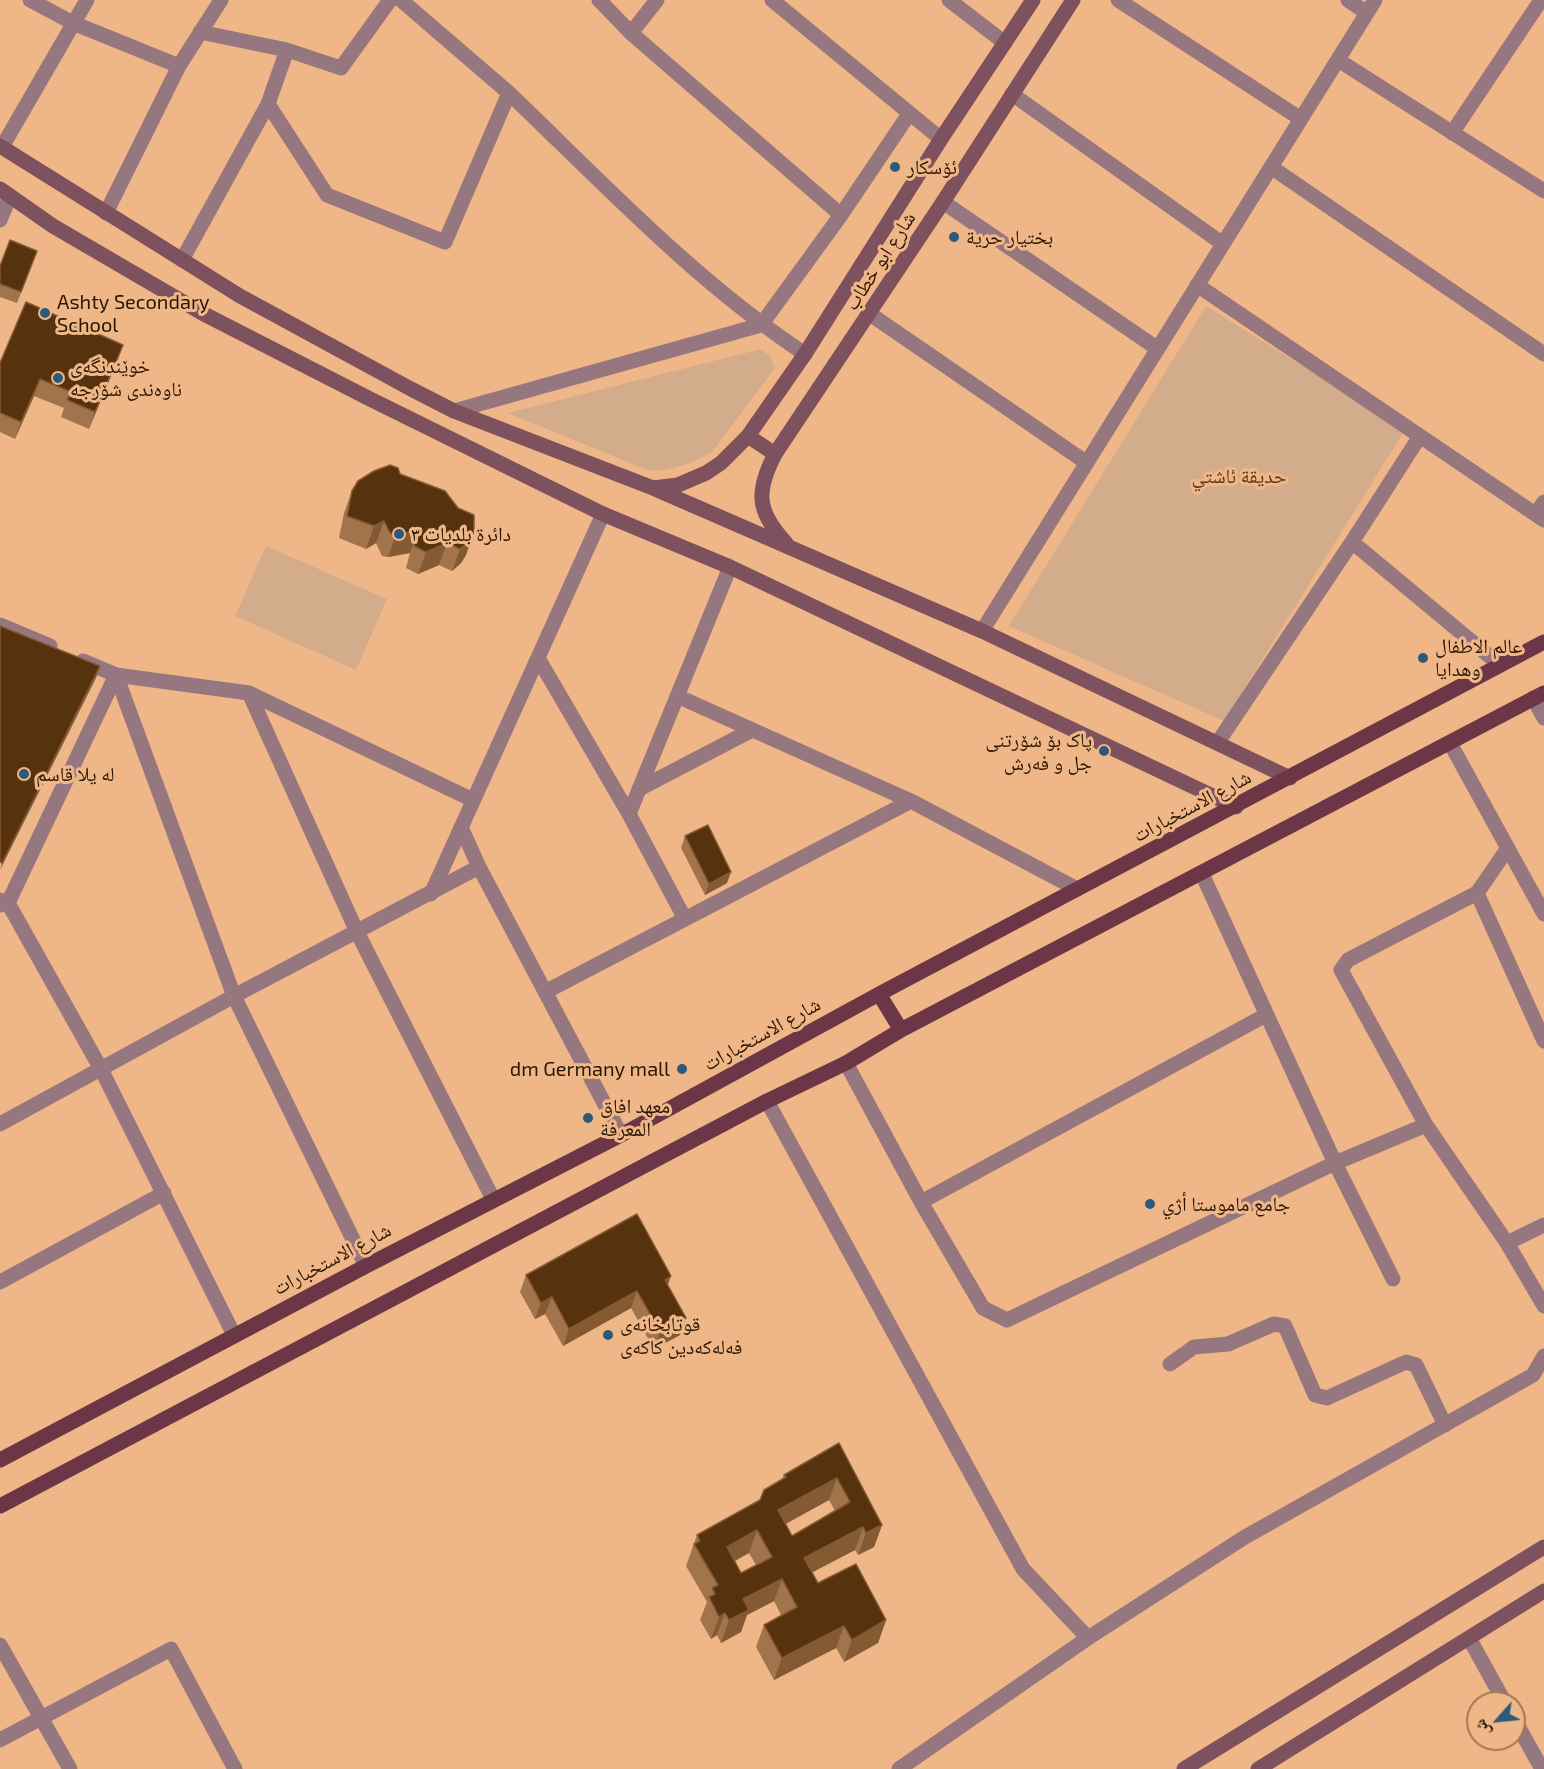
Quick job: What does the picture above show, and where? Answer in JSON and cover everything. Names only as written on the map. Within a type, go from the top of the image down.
[{"type":"main road","name":"شارع ابو خطاب","points":[[653,488],[678,485],[706,473],[721,463],[748,436],[805,354],[941,139],[1033,0]]},
{"type":"main road","name":"شارع ابو خطاب","points":[[790,547],[772,526],[761,496],[765,475],[775,454],[944,202],[1073,0]]},
{"type":"main road","points":[[1,147],[182,260],[321,342],[454,411],[653,488],[982,631],[1290,778]]},
{"type":"main road","points":[[5,192],[54,226],[202,313],[370,399],[603,514],[730,567],[1236,807]]},
{"type":"main road","points":[[748,436],[775,454]]},
{"type":"main road","name":"شارع الاستخبارات","points":[[0,1460],[493,1199],[621,1135],[879,994],[1544,642]]},
{"type":"main road","points":[[0,1506],[767,1101],[846,1063],[901,1030],[1202,874],[1539,695]]},
{"type":"main road","points":[[879,994],[901,1030]]},
{"type":"main road","points":[[1184,1769],[1544,1547]]},
{"type":"main road","points":[[1258,1769],[1544,1591]]},
{"type":"street","points":[[30,0],[73,23],[178,66]]},
{"type":"street","points":[[1,147],[87,0]]},
{"type":"street","points":[[106,213],[178,66],[221,0]]},
{"type":"street","points":[[200,32],[287,50],[341,68],[390,0]]},
{"type":"street","points":[[401,0],[509,93],[703,278],[761,325],[805,354]]},
{"type":"street","points":[[599,0],[631,33],[841,215]]},
{"type":"street","points":[[631,33],[657,0]]},
{"type":"street","points":[[772,0],[941,139]]},
{"type":"street","points":[[949,0],[1005,43]]},
{"type":"street","points":[[1118,0],[1301,119]]},
{"type":"street","points":[[982,631],[1371,6],[1348,0]]},
{"type":"street","points":[[1452,133],[1541,0]]},
{"type":"street","points":[[182,260],[268,104],[287,50]]},
{"type":"street","points":[[1338,60],[1544,191]]},
{"type":"street","points":[[268,104],[327,195],[445,242],[509,93]]},
{"type":"street","points":[[1012,94],[1223,244]]},
{"type":"street","points":[[454,411],[761,325],[841,215],[909,114]]},
{"type":"street","points":[[1271,167],[1544,354]]},
{"type":"street","points":[[0,220],[5,192]]},
{"type":"street","points":[[944,202],[1158,349]]},
{"type":"street","points":[[1197,285],[1420,436],[1541,512]]},
{"type":"street","points":[[870,314],[1087,463]]},
{"type":"street","points":[[1218,742],[1420,436]]},
{"type":"street","points":[[431,894],[603,514]]},
{"type":"street","points":[[1352,542],[1500,665]]},
{"type":"street","points":[[629,814],[730,567]]},
{"type":"street","points":[[0,625],[116,675],[249,693],[473,800]]},
{"type":"street","points":[[538,658],[629,814],[685,919]]},
{"type":"street","points":[[116,675],[3,902],[101,1069],[234,1335]]},
{"type":"street","points":[[116,675],[234,996],[366,1266]]},
{"type":"street","points":[[249,693],[357,932],[493,1199]]},
{"type":"street","points":[[1539,695],[1544,718]]},
{"type":"street","points":[[677,696],[911,801],[1077,890]]},
{"type":"street","points":[[639,789],[752,730]]},
{"type":"street","points":[[1450,743],[1544,914]]},
{"type":"street","points":[[545,992],[911,801]]},
{"type":"street","points":[[461,827],[479,867],[621,1135]]},
{"type":"street","points":[[1508,848],[1477,893],[1348,960],[1341,970],[1426,1125],[1508,1243],[1544,1306]]},
{"type":"street","points":[[0,1124],[234,996],[479,867]]},
{"type":"street","points":[[1202,874],[1335,1163],[1393,1280]]},
{"type":"street","points":[[1477,893],[1544,1041]]},
{"type":"street","points":[[921,1202],[1266,1014]]},
{"type":"street","points":[[846,1063],[921,1202],[983,1308],[1006,1320],[1335,1163],[1426,1125]]},
{"type":"street","points":[[767,1101],[1023,1569],[1088,1638]]},
{"type":"street","points":[[0,1282],[164,1193]]},
{"type":"street","points":[[1508,1243],[1544,1225]]},
{"type":"street","points":[[1170,1364],[1194,1347],[1228,1344],[1274,1324],[1285,1326],[1315,1395],[1327,1398],[1406,1362],[1416,1365],[1445,1425]]},
{"type":"street","points":[[899,1769],[1088,1638],[1245,1537],[1533,1375],[1544,1356]]},
{"type":"street","points":[[1469,1638],[1498,1691]]},
{"type":"street","points":[[0,1645],[70,1769]]},
{"type":"street","points":[[0,1740],[171,1649],[235,1769]]},
{"type":"street","points":[[1526,1740],[1542,1769]]},
{"type":"green space","name":"حديقة ئاشتي","points":[[1206,306],[1405,430],[1224,721],[1009,626]]},
{"type":"green space","points":[[761,349],[771,357],[775,368],[712,452],[691,463],[666,470],[650,471],[508,413]]},
{"type":"green space","points":[[266,546],[387,599],[356,670],[235,616]]},
{"type":"building","points":[[10,240],[37,251],[21,292],[0,284],[0,266]]},
{"type":"building","points":[[26,302],[123,345],[95,412],[67,400],[71,392],[40,379],[21,422],[0,413],[0,363]]},
{"type":"building","points":[[390,465],[398,468],[400,474],[445,491],[458,508],[474,515],[474,532],[469,541],[460,549],[447,543],[426,552],[414,546],[418,531],[396,535],[390,533],[384,521],[374,526],[347,516],[352,491],[358,481]]},
{"type":"building","name":"له يلا قاسم","points":[[0,626],[100,666],[2,863],[0,862]]},
{"type":"building","points":[[708,825],[731,872],[709,884],[685,836]]},
{"type":"building","points":[[637,1214],[671,1276],[665,1280],[686,1318],[660,1332],[637,1291],[569,1329],[552,1297],[541,1303],[526,1275]]},
{"type":"building","points":[[839,1443],[882,1525],[866,1533],[863,1527],[804,1558],[818,1583],[856,1564],[886,1620],[852,1640],[844,1626],[782,1658],[764,1625],[797,1607],[782,1579],[743,1599],[749,1610],[729,1620],[725,1613],[719,1617],[709,1597],[715,1594],[712,1588],[718,1585],[694,1544],[700,1541],[697,1535],[760,1500],[764,1490],[786,1477],[784,1475]],"holes":[[[837,1478],[850,1502],[792,1536],[778,1510]],[[757,1530],[772,1557],[741,1573],[727,1547]]]},
{"type":"place","name":"ئۆسکار","points":[[895,167]]},
{"type":"place","name":"بختيار حرية","points":[[954,237]]},
{"type":"place","name":"Ashty Secondary School","points":[[45,313]]},
{"type":"place","name":"خوێندنگەی ناوەندی شۆرجە","points":[[58,378]]},
{"type":"place","name":"دائرة بلديات ٣","points":[[399,534]]},
{"type":"place","name":"عالم الاطفال وهدايا","points":[[1423,658]]},
{"type":"place","name":"پاک بۆ شۆرتنی جل و فەرش","points":[[1104,751]]},
{"type":"place","name":"له يلا قاسم","points":[[24,774]]},
{"type":"place","name":"dm Germany mall","points":[[682,1069]]},
{"type":"place","name":"معهد افاق المعرفة","points":[[588,1118]]},
{"type":"place","name":"جامع ماموستا أژي","points":[[1150,1204]]},
{"type":"place","name":"قوتابخانەی فەلەکەدین کاکەی","points":[[608,1335]]}]
